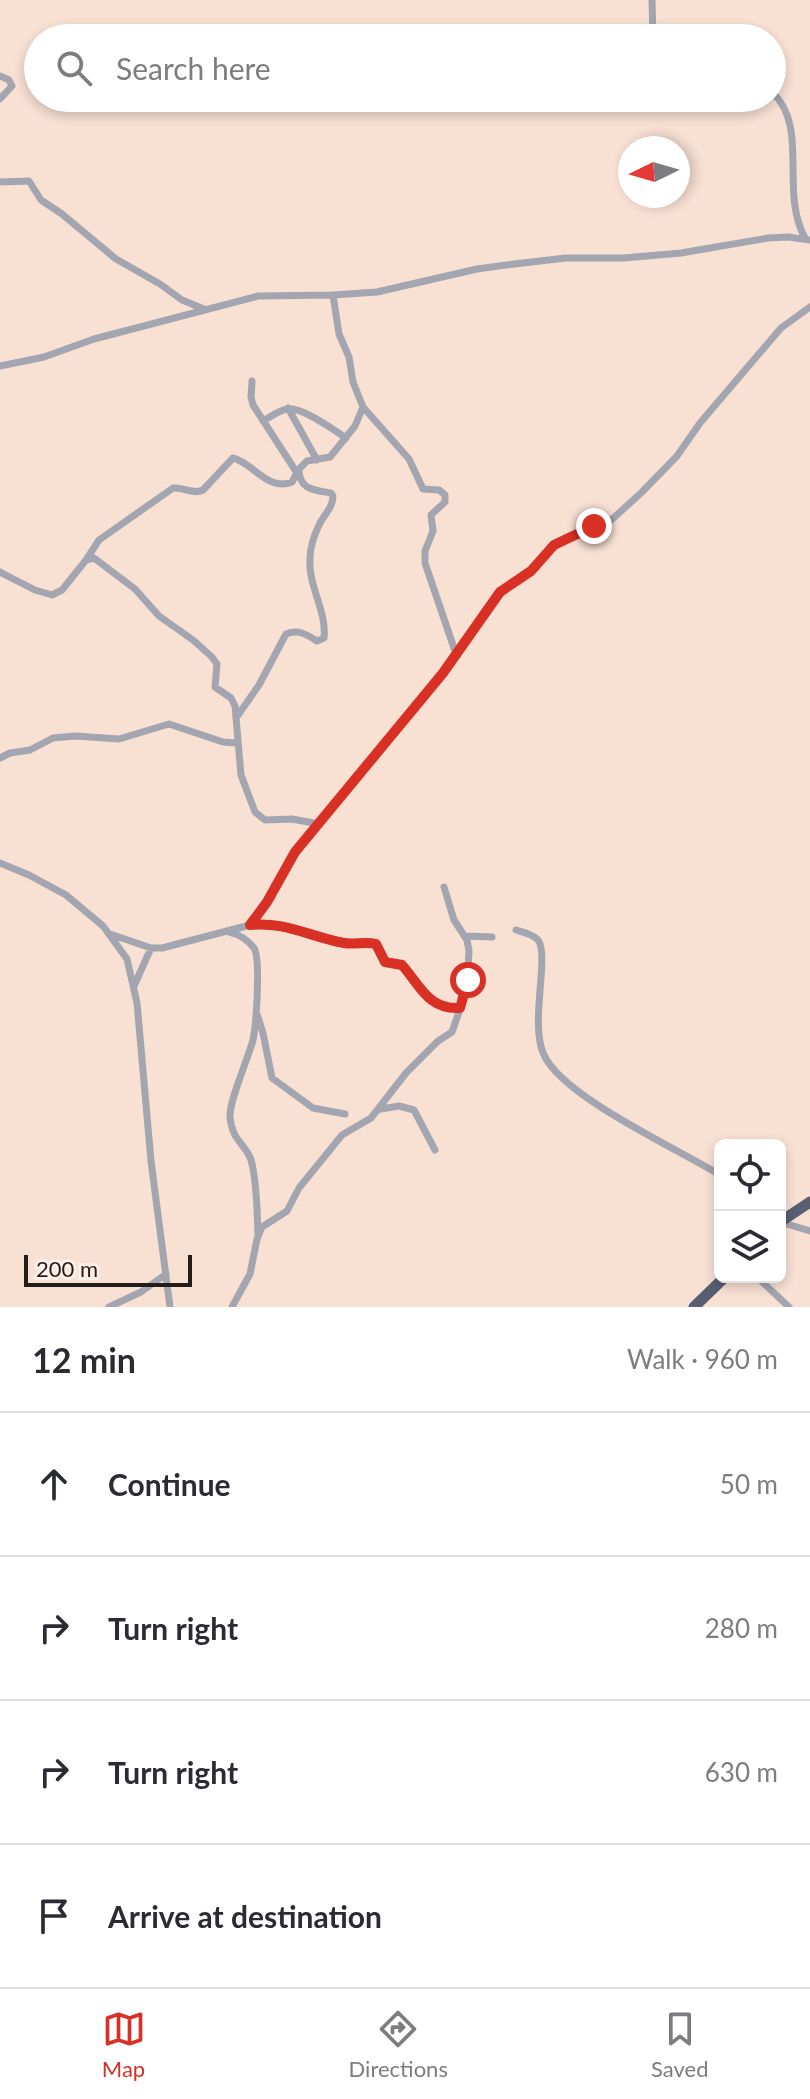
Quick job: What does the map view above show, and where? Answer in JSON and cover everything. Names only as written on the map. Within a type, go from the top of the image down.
[{"type":"highway","points":[[786,1216],[810,1202]]},
{"type":"highway","points":[[694,1307],[719,1283]]},
{"type":"street","points":[[652,0],[653,24]]},
{"type":"street","points":[[0,76],[9,80],[12,86],[0,99]]},
{"type":"street","points":[[0,366],[44,357],[82,342],[258,296],[377,292],[477,269],[514,264],[566,258],[653,256],[768,238],[807,239],[797,219],[794,123],[786,104]]},
{"type":"street","points":[[0,182],[29,181],[41,200],[116,259],[182,300],[206,309]]},
{"type":"street","points":[[333,295],[339,334],[363,407],[409,459],[423,489],[439,490],[445,495],[445,502],[431,515],[433,531],[424,557],[456,654]]},
{"type":"street","points":[[250,925],[267,902],[289,860],[419,703],[506,586],[531,571],[554,545],[609,522],[649,486],[775,335],[790,319],[810,307]]},
{"type":"street","points":[[236,718],[259,685],[286,634],[296,631],[317,641],[324,638],[325,629],[309,556],[333,496],[307,488],[301,481],[298,471],[252,401],[252,381]]},
{"type":"street","points":[[0,572],[52,595],[62,590],[86,560],[95,543],[173,488],[197,493],[203,490],[233,458],[242,461],[256,473],[283,485],[291,484],[304,462],[330,457],[346,438],[363,407]]},
{"type":"street","points":[[263,421],[288,408],[325,423],[346,438]]},
{"type":"street","points":[[288,408],[317,460]]},
{"type":"street","points":[[86,560],[94,558],[111,569],[135,589],[159,616],[193,640],[217,664],[215,687],[231,698],[241,775],[260,818],[319,824]]},
{"type":"street","points":[[0,758],[30,750],[53,738],[119,739],[169,724],[223,742],[236,743]]},
{"type":"street","points":[[0,863],[66,895],[110,934],[127,959],[134,986],[170,1307]]},
{"type":"street","points":[[258,1234],[265,1224],[287,1211],[299,1188],[342,1135],[368,1121],[412,1067],[438,1041],[451,1035],[468,980],[469,944],[454,920],[444,887]]},
{"type":"street","points":[[110,934],[151,948],[250,925],[278,924],[348,944],[376,944],[385,962],[402,965],[428,999],[448,1008],[460,1008]]},
{"type":"street","points":[[516,930],[535,937],[540,945],[542,966],[537,1018],[539,1042],[550,1066],[560,1077],[598,1104],[714,1172]]},
{"type":"street","points":[[226,932],[241,937],[255,952],[256,1012],[253,1040],[230,1115],[237,1142],[252,1164],[258,1234],[250,1274],[232,1307]]},
{"type":"street","points":[[464,936],[492,937]]},
{"type":"street","points":[[134,986],[151,948]]},
{"type":"street","points":[[256,1012],[272,1078],[313,1108],[345,1114]]},
{"type":"street","points":[[379,1109],[399,1106],[414,1110],[435,1150]]},
{"type":"street","points":[[786,1220],[810,1231]]},
{"type":"street","points":[[109,1307],[141,1292],[166,1274]]},
{"type":"street","points":[[763,1283],[789,1307]]},
{"type":"route","points":[[468,980],[460,1008],[448,1008],[428,999],[402,965],[382,960],[376,944],[348,944],[278,924],[250,925],[267,902],[295,852],[443,673],[500,592],[531,571],[554,545],[594,526]]}]
